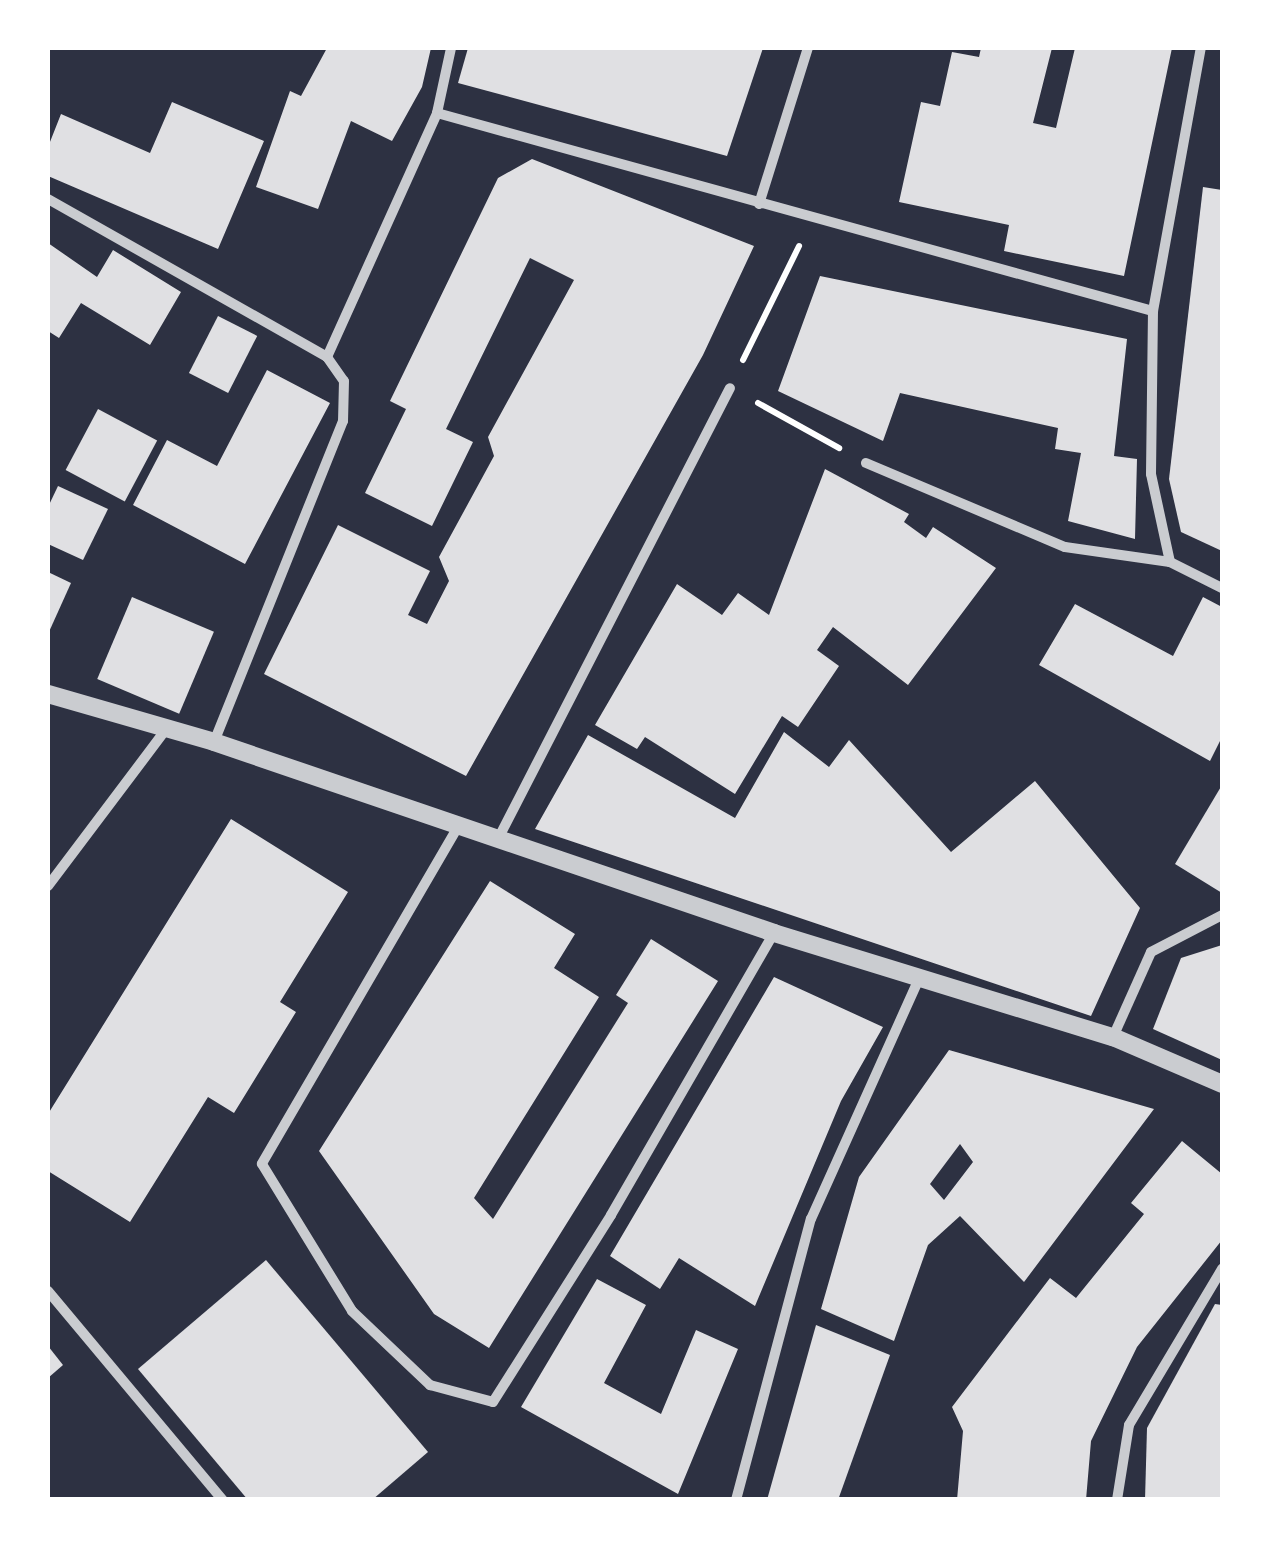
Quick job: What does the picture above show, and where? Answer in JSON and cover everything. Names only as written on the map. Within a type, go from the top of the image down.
[{"type":"street","points":[[327,357],[437,113],[451,48]]},
{"type":"street","points":[[759,204],[808,48]]},
{"type":"street","points":[[1170,562],[1151,474],[1153,311],[1201,48]]},
{"type":"street","points":[[437,113],[811,221],[1153,311]]},
{"type":"street","points":[[48,199],[327,357],[344,381],[343,422],[214,742]]},
{"type":"street","points":[[498,839],[730,388]]},
{"type":"street","points":[[866,463],[1064,547],[1170,562],[1222,588]]},
{"type":"street","points":[[48,694],[164,732],[214,742],[774,933],[1113,1037],[1222,1084]]},
{"type":"street","points":[[48,886],[164,732]]},
{"type":"street","points":[[459,825],[262,1164],[352,1311],[430,1385],[492,1402],[611,1215],[774,933]]},
{"type":"street","points":[[1113,1037],[1151,952],[1222,914]]},
{"type":"street","points":[[736,1500],[811,1219],[920,975]]},
{"type":"street","points":[[1117,1500],[1129,1425],[1222,1269]]},
{"type":"street","points":[[48,1291],[224,1500]]},
{"type":"path","points":[[811,221],[730,388],[866,463]]},
{"type":"building","points":[[327,48],[431,48],[422,87],[392,141],[351,121],[318,209],[256,187],[290,91],[301,96]]},
{"type":"building","points":[[468,48],[763,48],[727,156],[458,83]]},
{"type":"building","points":[[981,48],[1052,48],[1033,123],[1056,128],[1075,48],[1172,48],[1124,276],[1004,251],[1009,225],[899,202],[921,102],[940,106],[952,52],[979,57]]},
{"type":"building","points":[[172,102],[264,141],[218,249],[48,176],[48,147],[61,114],[150,153]]},
{"type":"building","points":[[532,159],[754,246],[703,355],[466,776],[264,674],[338,525],[430,571],[408,615],[427,624],[449,581],[439,557],[494,456],[488,437],[574,280],[530,258],[446,429],[473,442],[432,526],[365,493],[406,409],[390,401],[498,178]]},
{"type":"building","points":[[1203,187],[1222,190],[1222,551],[1181,532],[1169,479]]},
{"type":"building","points":[[48,243],[97,277],[113,250],[181,292],[150,345],[81,303],[59,338],[48,331]]},
{"type":"building","points":[[820,276],[1127,339],[1114,456],[1137,459],[1135,539],[1068,521],[1081,453],[1055,449],[1058,428],[900,393],[883,441],[778,391]]},
{"type":"building","points":[[218,316],[257,336],[228,393],[189,373]]},
{"type":"building","points":[[267,370],[330,403],[245,564],[133,505],[167,440],[217,466]]},
{"type":"building","points":[[98,409],[157,440],[125,501],[66,470]]},
{"type":"building","points":[[825,469],[909,514],[904,522],[926,538],[933,527],[996,568],[908,685],[833,627],[817,650],[839,666],[798,727],[782,716],[735,794],[645,737],[637,749],[595,725],[677,584],[722,615],[738,593],[769,615]]},
{"type":"building","points":[[58,486],[108,509],[83,560],[48,544],[48,507]]},
{"type":"building","points":[[48,572],[71,583],[48,634]]},
{"type":"building","points":[[132,597],[214,632],[179,714],[97,679]]},
{"type":"building","points":[[1203,597],[1222,607],[1222,737],[1210,761],[1039,665],[1075,604],[1173,656]]},
{"type":"building","points":[[784,732],[829,767],[849,740],[951,852],[1035,781],[1140,908],[1091,1016],[535,829],[588,735],[735,818]]},
{"type":"building","points":[[1222,785],[1222,893],[1175,864]]},
{"type":"building","points":[[231,819],[348,892],[280,1002],[296,1012],[234,1113],[208,1097],[130,1222],[48,1171],[48,1114]]},
{"type":"building","points":[[490,881],[575,934],[554,968],[599,997],[474,1198],[493,1219],[628,1003],[616,995],[651,939],[718,981],[489,1348],[434,1314],[319,1151]]},
{"type":"building","points":[[1222,945],[1222,1060],[1153,1029],[1181,958]]},
{"type":"building","points":[[774,977],[883,1027],[841,1101],[755,1306],[679,1258],[660,1289],[610,1256]]},
{"type":"building","points":[[949,1050],[1154,1109],[1024,1282],[960,1216],[928,1245],[894,1341],[821,1309],[859,1177]],"holes":[[[960,1144],[973,1162],[944,1200],[930,1184]]]},
{"type":"building","points":[[1182,1141],[1222,1174],[1222,1240],[1137,1347],[1091,1441],[1086,1500],[957,1500],[963,1431],[952,1407],[1050,1278],[1076,1298],[1144,1214],[1131,1203]]},
{"type":"building","points":[[266,1260],[428,1452],[372,1500],[248,1500],[138,1369]]},
{"type":"building","points":[[597,1279],[646,1305],[604,1383],[661,1414],[696,1330],[738,1349],[678,1494],[521,1407]]},
{"type":"building","points":[[1215,1304],[1222,1305],[1222,1500],[1145,1500],[1147,1428]]},
{"type":"building","points":[[816,1325],[890,1355],[838,1500],[767,1500]]},
{"type":"building","points":[[48,1346],[63,1365],[48,1378]]}]
